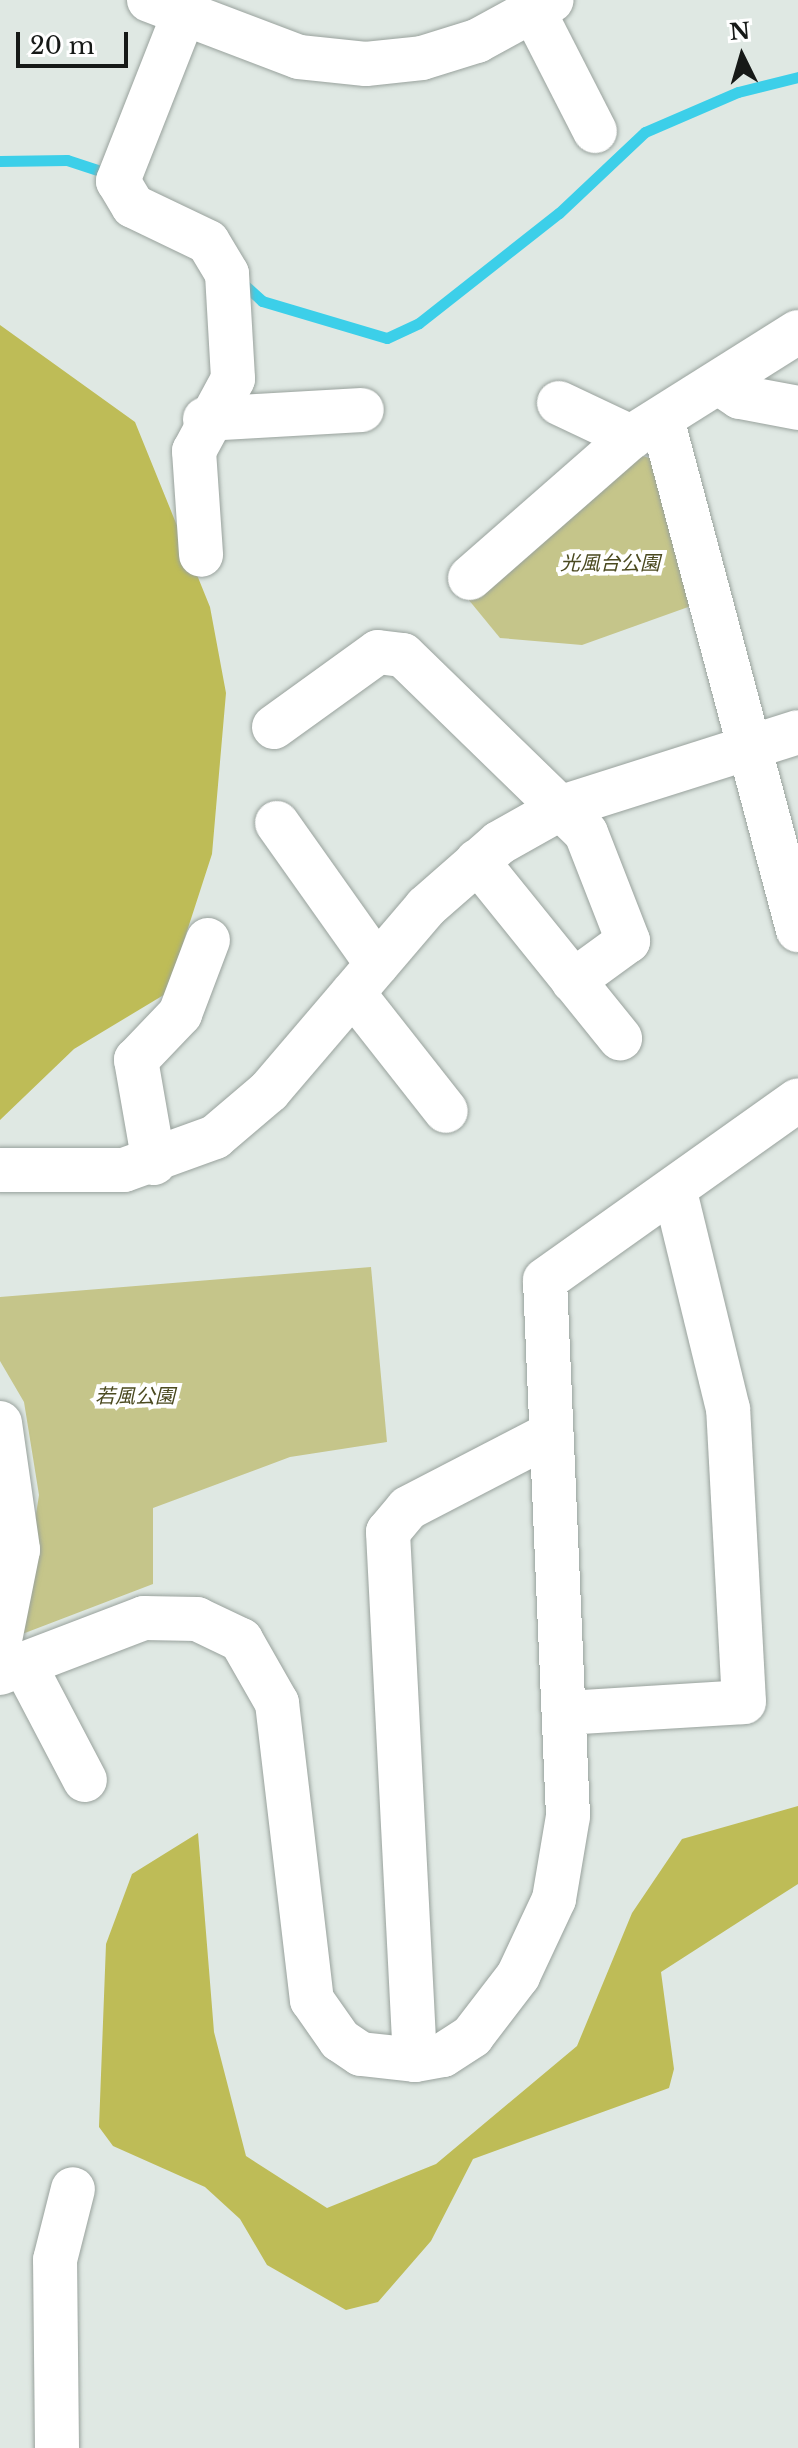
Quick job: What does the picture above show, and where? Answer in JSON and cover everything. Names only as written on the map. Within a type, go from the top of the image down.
[{"type":"street","points":[[201,555],[194,451],[205,419],[233,379],[227,274],[208,242],[133,206],[118,181],[167,5],[299,57],[366,64],[422,58],[477,41],[542,5],[595,131]]},
{"type":"street","points":[[470,578],[646,428],[798,332]]},
{"type":"street","points":[[719,383],[740,397],[798,408]]},
{"type":"street","points":[[559,403],[646,428]]},
{"type":"street","points":[[205,419],[362,410]]},
{"type":"street","points":[[646,428],[753,742],[797,918]]},
{"type":"street","points":[[274,727],[378,652],[403,655],[565,806],[586,833],[628,941],[573,981]]},
{"type":"street","points":[[0,1170],[90,1172],[154,1163],[215,1137],[241,1116],[365,978],[477,861],[565,806],[753,742],[798,732]]},
{"type":"street","points":[[277,823],[365,978],[446,1111]]},
{"type":"street","points":[[477,861],[620,1038]]},
{"type":"street","points":[[154,1163],[136,1060],[180,1014],[208,940]]},
{"type":"street","points":[[8,1659],[144,1618],[197,1619],[241,1640],[277,1703],[312,2000],[340,2040],[361,2054],[415,2060],[443,2055],[472,2036],[518,1976],[554,1899],[568,1816],[545,1280],[675,1191],[798,1100]]},
{"type":"street","points":[[565,1713],[744,1702],[728,1409],[675,1191]]},
{"type":"street","points":[[0,1423],[18,1550],[8,1659],[85,1780]]},
{"type":"street","points":[[415,2060],[388,1532],[408,1508],[551,1434]]},
{"type":"street","points":[[57,2448],[55,2260],[73,2189]]},
{"type":"green space","name":"光風台公園","points":[[631,452],[655,460],[691,606],[582,645],[500,638],[468,599]]},
{"type":"green space","name":"若風公園","points":[[371,1267],[387,1442],[290,1457],[153,1508],[153,1584],[17,1636],[39,1495],[24,1402],[0,1361],[0,1297]]},
{"type":"shaded area","points":[[0,325],[135,422],[210,607],[226,693],[212,854],[167,993],[74,1049],[0,1120]]},
{"type":"shaded area","points":[[798,1806],[798,1884],[661,1972],[674,2069],[669,2088],[473,2159],[431,2241],[378,2302],[346,2310],[267,2265],[240,2219],[205,2187],[113,2146],[99,2127],[106,1944],[132,1874],[198,1833],[214,2032],[246,2156],[327,2208],[436,2164],[577,2046],[632,1913],[682,1839]]},
{"type":"waterway","points":[[240,281],[262,301],[387,338],[419,323],[559,213],[645,132],[738,92],[798,77]]},
{"type":"waterway","points":[[0,161],[67,160],[113,175]]}]
